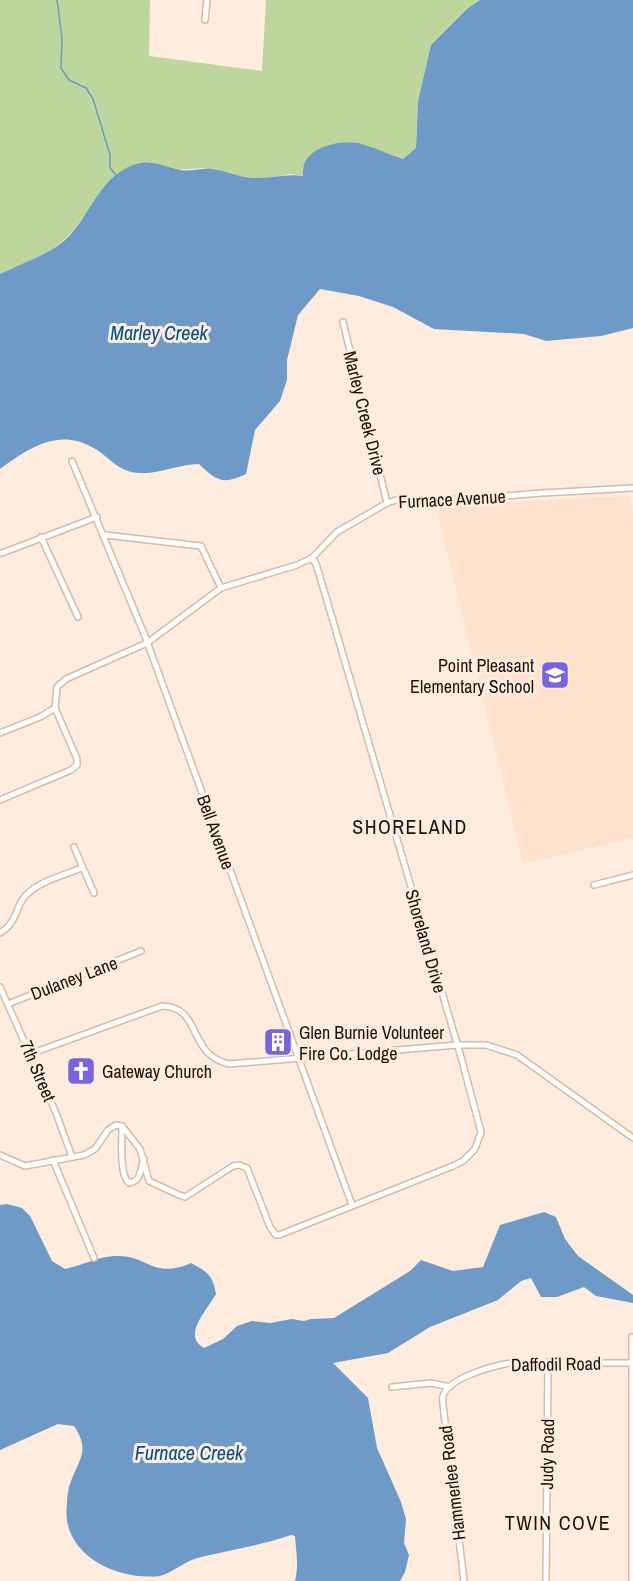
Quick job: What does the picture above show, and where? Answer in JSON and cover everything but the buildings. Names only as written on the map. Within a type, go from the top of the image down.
[{"type":"street","points":[[205,20],[207,0]]},
{"type":"street","name":"Marley Creek Drive","points":[[343,322],[387,503]]},
{"type":"street","name":"Bell Avenue","points":[[72,461],[105,535],[147,643],[352,1205]]},
{"type":"street","name":"Furnace Avenue","points":[[55,708],[57,687],[61,682],[147,643],[221,588],[297,565],[312,558],[337,532],[387,503],[396,500],[467,499],[633,488]]},
{"type":"street","points":[[2,553],[97,517]]},
{"type":"street","points":[[105,535],[201,546],[221,588]]},
{"type":"street","points":[[41,537],[78,617]]},
{"type":"street","name":"Shoreland Drive","points":[[144,1159],[149,1181],[185,1197],[233,1166],[239,1165],[247,1168],[270,1227],[276,1235],[463,1161],[475,1149],[481,1132],[323,587],[312,558]]},
{"type":"street","points":[[0,733],[40,717],[55,708],[77,759],[77,765],[66,773],[0,800]]},
{"type":"street","points":[[74,846],[94,893]]},
{"type":"street","points":[[0,933],[11,924],[25,896],[33,889],[82,868]]},
{"type":"street","points":[[594,885],[633,875]]},
{"type":"street","name":"Dulaney Lane","points":[[8,1004],[141,951]]},
{"type":"street","name":"7th Street","points":[[0,987],[72,1157]]},
{"type":"street","points":[[30,1054],[162,1006],[177,1009],[188,1018],[202,1047],[214,1059],[229,1064],[457,1045],[486,1045],[517,1055],[633,1138]]},
{"type":"street","points":[[0,1155],[25,1166],[84,1155],[94,1149],[108,1130],[116,1125],[122,1126],[131,1135],[144,1159],[141,1175],[137,1180],[129,1183],[125,1180],[123,1169],[122,1126]]},
{"type":"street","points":[[53,1160],[94,1258]]},
{"type":"street","points":[[632,1337],[632,1581]]},
{"type":"street","name":"Daffodil Road","points":[[450,1387],[462,1378],[493,1366],[548,1362],[632,1363]]},
{"type":"street","name":"Judy Road","points":[[546,1581],[548,1362]]},
{"type":"street","points":[[392,1387],[431,1383],[450,1387]]},
{"type":"street","name":"Hammerlee Road","points":[[450,1387],[442,1396],[464,1581]]},
{"type":"shaded area","name":"Point Pleasant Elementary School","points":[[629,496],[633,512],[633,838],[523,864],[435,503]]},
{"type":"green space","points":[[0,0],[150,0],[149,56],[262,71],[266,0],[480,0],[467,9],[431,45],[418,101],[416,148],[403,159],[367,147],[342,143],[320,150],[306,165],[303,176],[289,174],[265,179],[250,178],[201,168],[116,175],[102,190],[79,223],[59,244],[0,274]]},
{"type":"water","name":"Marley Creek","points":[[480,0],[633,0],[633,328],[601,336],[546,341],[524,334],[434,329],[393,307],[359,296],[320,289],[298,315],[287,360],[287,380],[280,401],[255,430],[246,474],[220,480],[199,464],[149,473],[131,472],[92,447],[67,439],[55,440],[32,448],[0,469],[0,274],[58,246],[73,232],[106,185],[123,170],[138,163],[152,163],[180,170],[212,169],[253,178],[303,176],[303,167],[310,156],[323,147],[339,143],[362,144],[403,159],[416,148],[418,101],[431,45],[467,9]]},
{"type":"water","name":"Furnace Creek","points":[[7,1204],[22,1208],[30,1216],[52,1261],[65,1269],[103,1258],[126,1256],[159,1268],[167,1269],[191,1263],[202,1269],[209,1275],[216,1294],[198,1322],[196,1330],[195,1337],[204,1348],[223,1339],[237,1326],[252,1321],[270,1323],[292,1319],[304,1321],[334,1318],[410,1271],[421,1260],[453,1271],[483,1267],[500,1225],[544,1212],[556,1217],[565,1239],[578,1256],[633,1295],[633,1303],[596,1296],[584,1287],[557,1297],[541,1297],[531,1278],[521,1281],[498,1300],[430,1327],[388,1353],[333,1363],[368,1398],[377,1448],[401,1502],[406,1519],[404,1543],[409,1555],[400,1581],[295,1581],[297,1569],[295,1536],[291,1535],[195,1559],[160,1576],[126,1574],[94,1560],[81,1550],[72,1537],[67,1521],[67,1495],[82,1454],[82,1441],[74,1426],[58,1424],[0,1450],[0,1205]]},
{"type":"waterway","points":[[57,0],[62,38],[61,68],[69,80],[86,88],[93,99],[110,155],[110,168],[116,175]]},
{"type":"place","name":"Point Pleasant Elementary School","points":[[555,675]]},
{"type":"place","name":"Glen Burnie Volunteer Fire Co. Lodge","points":[[278,1042]]},
{"type":"place","name":"Gateway Church","points":[[81,1071]]},
{"type":"district","name":"SHORELAND","points":[[410,826]]},
{"type":"district","name":"TWIN COVE","points":[[558,1522]]}]
